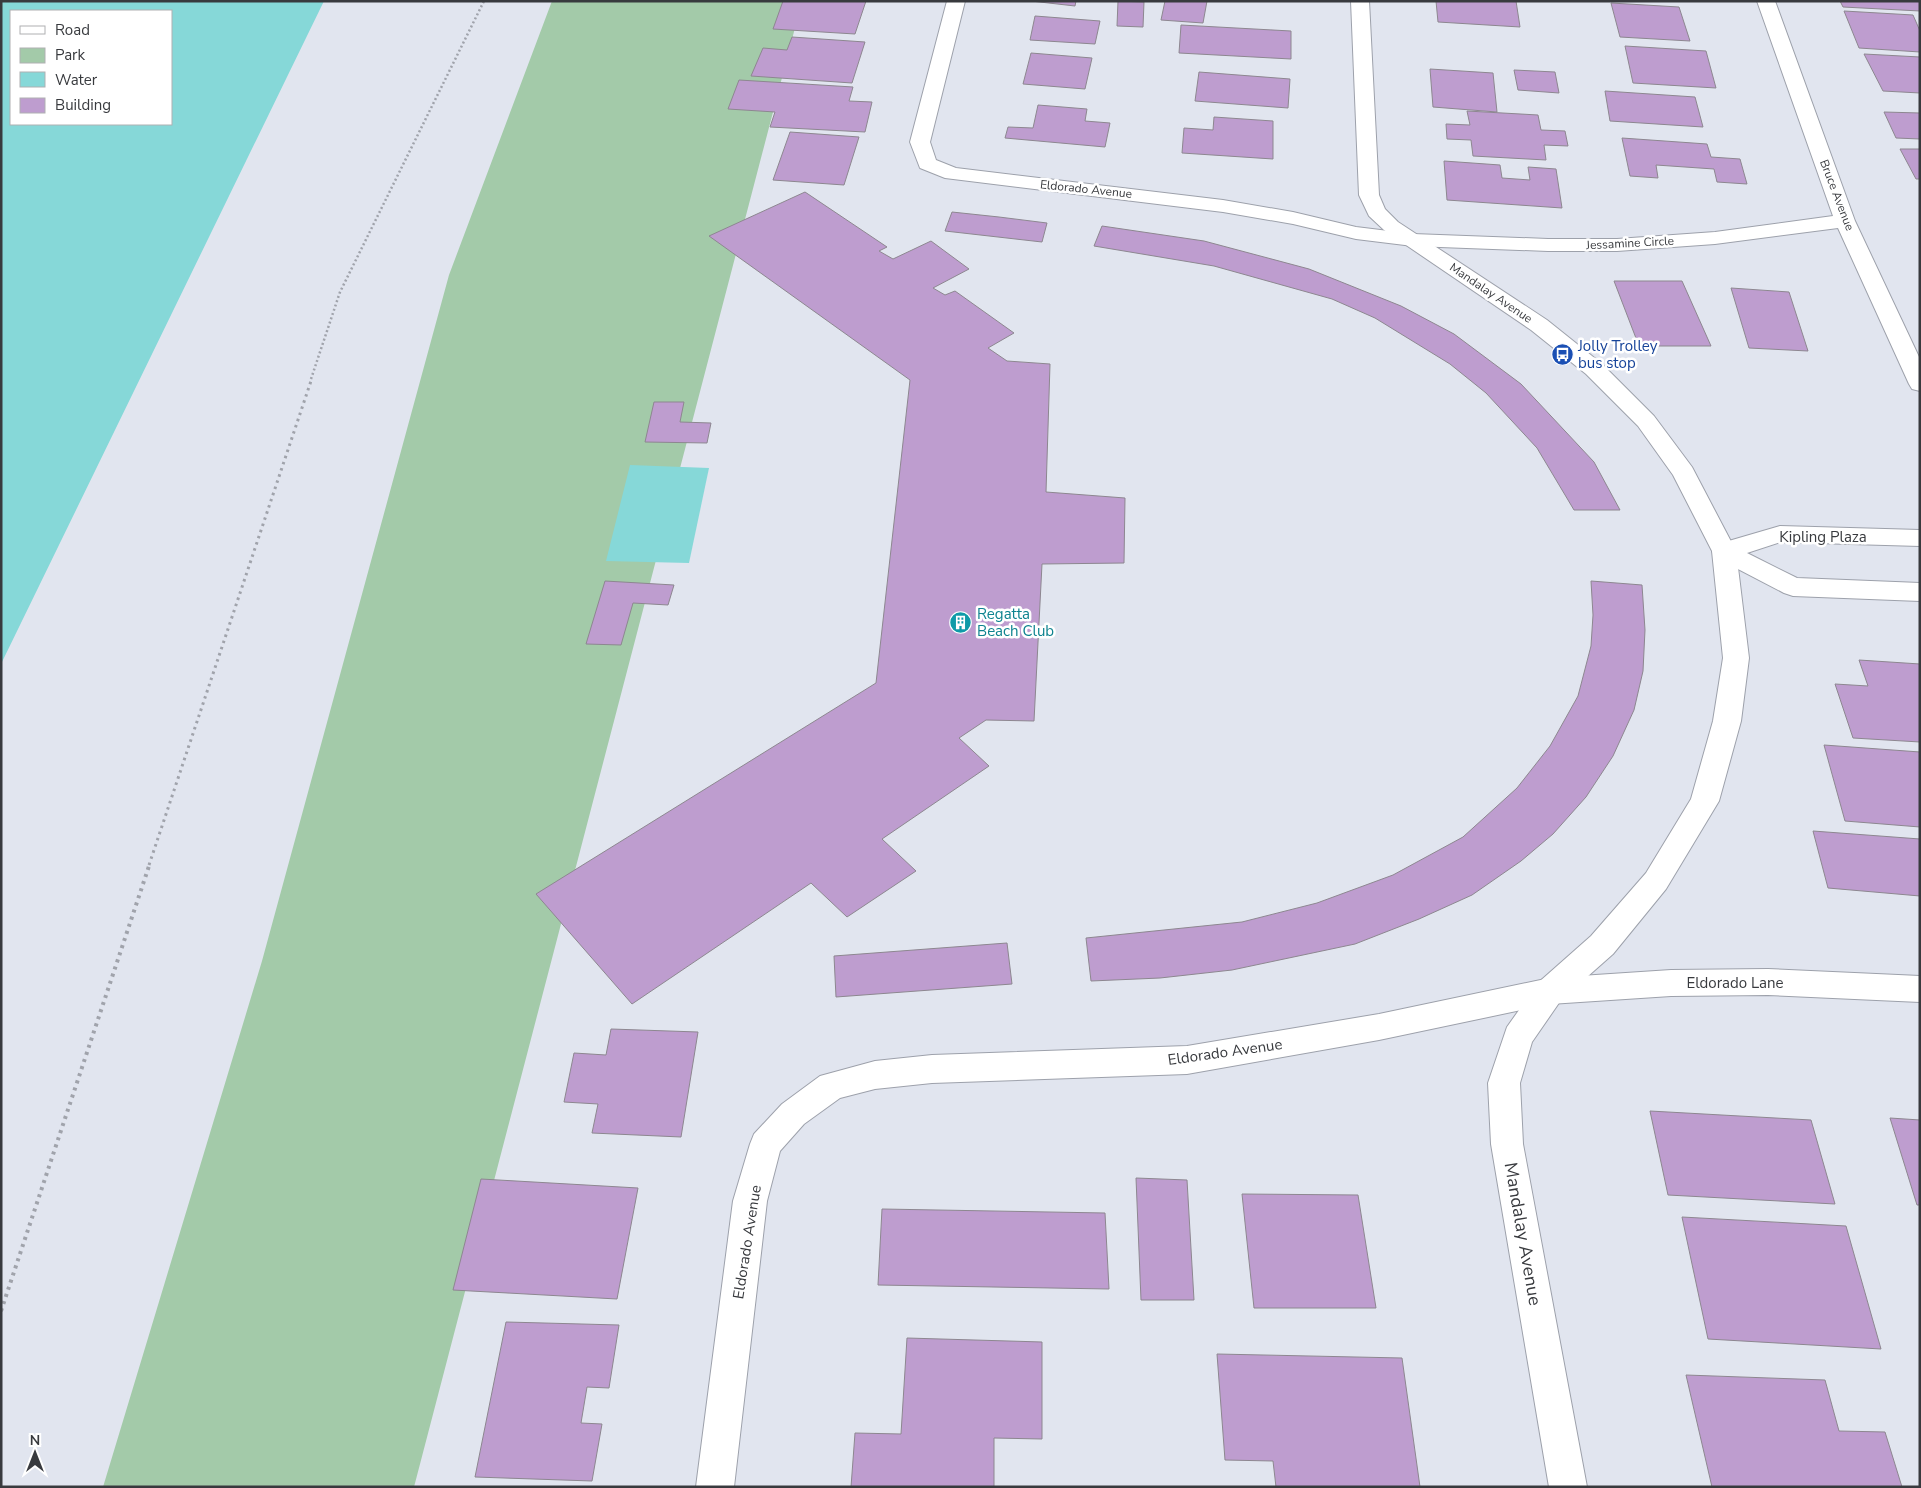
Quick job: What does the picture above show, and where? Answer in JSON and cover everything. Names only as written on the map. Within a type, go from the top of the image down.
[{"type":"street","name":"Eldorado Avenue","points":[[956,1],[920,142],[927,164],[952,174],[986,180],[1075,188],[1223,206],[1293,218],[1356,233],[1412,240]]},
{"type":"street","name":"Mandalay Avenue","points":[[1360,1],[1369,195],[1376,212],[1391,226],[1539,325],[1594,369],[1646,421],[1684,473],[1724,551]]},
{"type":"street","name":"Bruce Avenue","points":[[1766,1],[1845,221],[1920,384]]},
{"type":"street","name":"Jessamine Circle","points":[[1412,240],[1548,245],[1617,245],[1715,238],[1845,221]]},
{"type":"street","name":"Kipling Plaza","points":[[1724,551],[1780,534],[1920,538]]},
{"type":"street","name":"Eldorado Avenue","points":[[715,1487],[750,1201],[766,1144],[793,1114],[830,1086],[875,1075],[932,1069],[1187,1060],[1380,1028],[1550,991],[1602,945],[1656,881],[1704,801],[1727,721],[1736,658],[1724,551]]},
{"type":"street","points":[[1724,551],[1793,588],[1920,592]]},
{"type":"street","name":"Eldorado Lane","points":[[1550,991],[1671,983],[1768,982],[1920,989]]},
{"type":"street","name":"Mandalay Avenue","points":[[1550,991],[1518,1037],[1504,1084],[1507,1144],[1568,1487]]},
{"type":"path","points":[[1,1311],[340,292],[484,1]]},
{"type":"green space","points":[[552,1],[802,1],[414,1487],[103,1487],[262,961],[449,275]]},
{"type":"water","points":[[1,1],[324,1],[1,664]]},
{"type":"water","points":[[630,465],[709,468],[689,563],[606,561]]},
{"type":"building","points":[[783,1],[866,1],[855,34],[773,29]]},
{"type":"building","points":[[1031,1],[1076,1],[1075,6]]},
{"type":"building","points":[[1118,1],[1144,2],[1143,27],[1117,26]]},
{"type":"building","points":[[1165,1],[1207,1],[1203,23],[1161,20]]},
{"type":"building","points":[[1436,1],[1516,1],[1520,27],[1438,22]]},
{"type":"building","points":[[1840,1],[1920,1],[1920,11],[1843,7]]},
{"type":"building","points":[[1611,3],[1679,7],[1690,41],[1620,37]]},
{"type":"building","points":[[1844,11],[1913,15],[1920,31],[1920,52],[1859,48]]},
{"type":"building","points":[[1035,16],[1100,21],[1095,44],[1030,40]]},
{"type":"building","points":[[1181,25],[1291,31],[1291,59],[1179,53]]},
{"type":"building","points":[[792,37],[865,42],[852,83],[751,76],[763,48],[787,50]]},
{"type":"building","points":[[1625,46],[1706,51],[1716,88],[1633,83]]},
{"type":"building","points":[[1031,53],[1092,58],[1085,89],[1023,84]]},
{"type":"building","points":[[1864,54],[1920,57],[1920,93],[1883,91]]},
{"type":"building","points":[[1430,69],[1493,73],[1497,112],[1433,107]]},
{"type":"building","points":[[1514,70],[1555,72],[1559,93],[1518,90]]},
{"type":"building","points":[[1199,72],[1290,79],[1288,108],[1195,101]]},
{"type":"building","points":[[739,80],[853,87],[849,101],[872,102],[865,132],[770,127],[775,112],[728,109]]},
{"type":"building","points":[[1605,91],[1695,97],[1703,127],[1610,121]]},
{"type":"building","points":[[1038,105],[1087,109],[1085,121],[1110,123],[1105,147],[1005,138],[1008,127],[1033,128]]},
{"type":"building","points":[[1467,111],[1538,115],[1541,130],[1565,131],[1568,146],[1544,145],[1546,160],[1473,156],[1471,140],[1447,139],[1446,124],[1470,125]]},
{"type":"building","points":[[1884,112],[1920,113],[1920,139],[1896,138]]},
{"type":"building","points":[[1214,117],[1273,121],[1273,159],[1182,153],[1184,128],[1213,130]]},
{"type":"building","points":[[790,132],[859,137],[844,185],[773,180]]},
{"type":"building","points":[[1622,138],[1707,144],[1711,157],[1740,159],[1747,184],[1717,182],[1714,169],[1656,165],[1658,178],[1630,176]]},
{"type":"building","points":[[1900,149],[1920,149],[1920,179],[1916,179]]},
{"type":"building","points":[[1444,161],[1500,165],[1502,178],[1530,180],[1528,167],[1556,169],[1562,208],[1447,200]]},
{"type":"building","name":"Regatta Beach Club","points":[[805,192],[887,247],[879,251],[893,259],[931,241],[969,269],[933,288],[945,295],[955,291],[1014,333],[988,348],[1007,361],[1050,364],[1046,492],[1125,498],[1124,563],[1042,564],[1034,721],[986,720],[959,738],[989,766],[882,839],[916,871],[847,917],[811,883],[632,1004],[536,894],[876,683],[910,380],[709,236]]},
{"type":"building","points":[[952,212],[1047,223],[1042,242],[945,231]]},
{"type":"building","points":[[1102,226],[1204,241],[1309,269],[1401,306],[1454,334],[1521,384],[1594,462],[1620,510],[1574,510],[1537,448],[1486,393],[1450,364],[1375,318],[1332,299],[1214,266],[1094,246]]},
{"type":"building","points":[[1614,281],[1682,281],[1711,346],[1639,346]]},
{"type":"building","points":[[1731,288],[1789,292],[1808,351],[1749,348]]},
{"type":"building","points":[[654,402],[684,402],[680,422],[711,423],[707,443],[645,442]]},
{"type":"building","points":[[605,581],[674,585],[668,605],[633,603],[621,645],[586,644]]},
{"type":"building","points":[[1591,581],[1642,585],[1645,630],[1643,671],[1634,710],[1613,756],[1586,797],[1553,834],[1521,861],[1472,895],[1419,919],[1355,944],[1232,970],[1160,978],[1091,981],[1086,938],[1242,922],[1317,903],[1393,875],[1463,837],[1517,788],[1550,746],[1578,696],[1591,646],[1593,615]]},
{"type":"building","points":[[1859,660],[1920,664],[1920,742],[1853,738],[1835,684],[1868,686]]},
{"type":"building","points":[[1824,745],[1920,752],[1920,827],[1845,821]]},
{"type":"building","points":[[1813,831],[1920,839],[1920,896],[1828,888]]},
{"type":"building","points":[[1007,943],[1012,984],[836,997],[834,956]]},
{"type":"building","points":[[611,1029],[698,1032],[681,1137],[592,1133],[598,1104],[564,1102],[574,1053],[606,1055]]},
{"type":"building","points":[[1650,1111],[1811,1120],[1835,1204],[1668,1195]]},
{"type":"building","points":[[1890,1118],[1920,1120],[1920,1205],[1917,1205]]},
{"type":"building","points":[[1136,1178],[1187,1180],[1194,1300],[1141,1300]]},
{"type":"building","points":[[481,1179],[638,1188],[617,1299],[453,1290]]},
{"type":"building","points":[[1242,1194],[1358,1195],[1376,1308],[1254,1308]]},
{"type":"building","points":[[882,1209],[1105,1213],[1109,1289],[878,1285]]},
{"type":"building","points":[[1682,1217],[1846,1226],[1881,1349],[1708,1339]]},
{"type":"building","points":[[506,1322],[619,1325],[609,1388],[587,1387],[581,1423],[602,1424],[592,1481],[475,1477]]},
{"type":"building","points":[[907,1338],[1042,1342],[1042,1439],[994,1438],[994,1487],[851,1487],[855,1433],[901,1434]]},
{"type":"building","points":[[1217,1354],[1402,1358],[1420,1487],[1276,1487],[1273,1461],[1225,1460]]},
{"type":"building","points":[[1686,1375],[1825,1380],[1839,1431],[1885,1432],[1902,1487],[1712,1487]]},
{"type":"place","name":"Jolly Trolley bus stop","points":[[1562,355]]},
{"type":"place","name":"Regatta Beach Club","points":[[961,623]]}]
